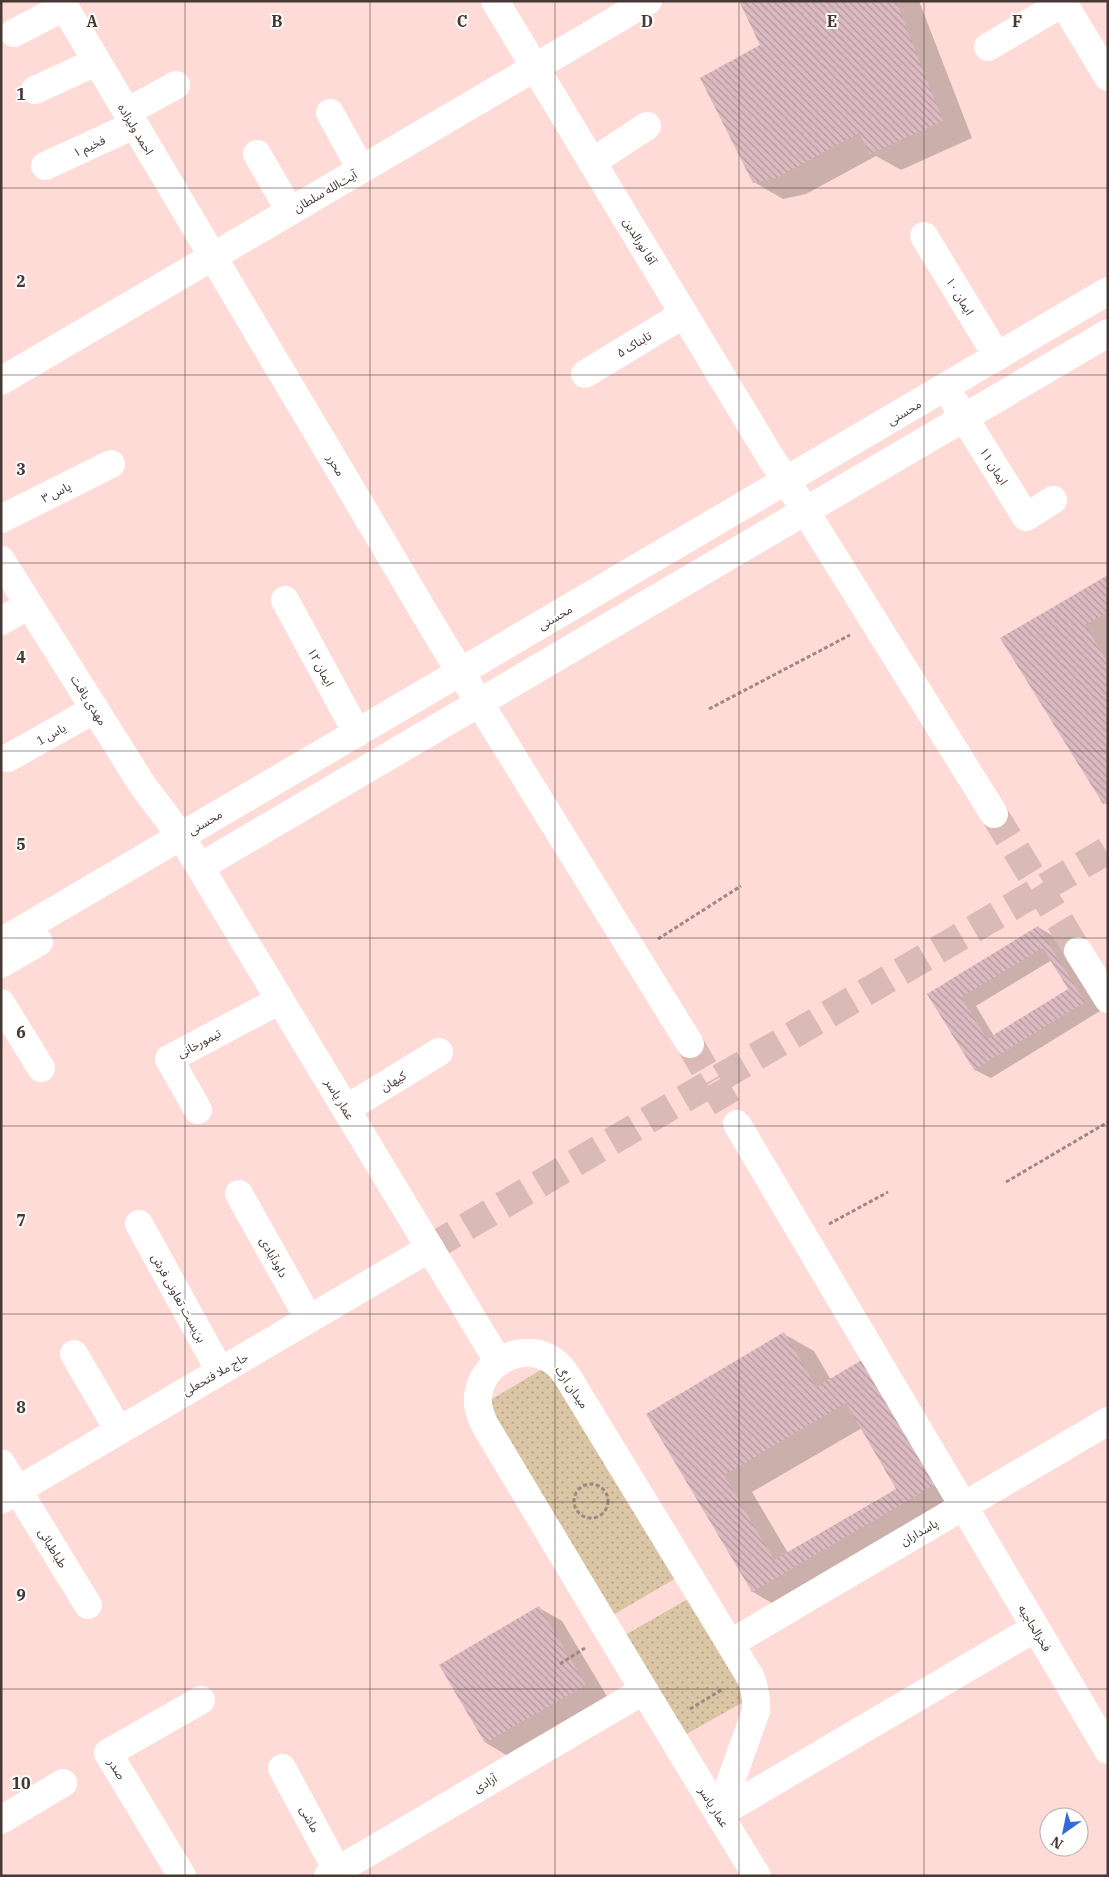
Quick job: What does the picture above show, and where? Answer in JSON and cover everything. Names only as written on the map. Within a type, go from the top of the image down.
[{"type":"street","name":"آقا نورالدین","points":[[495,1],[769,456],[796,496],[994,814]]},
{"type":"street","name":"آیت‌الله سلطان","points":[[1,381],[648,1]]},
{"type":"street","points":[[988,47],[1062,2],[1108,77]]},
{"type":"street","points":[[14,33],[62,4]]},
{"type":"street","name":"احمد ولیزاده","points":[[62,4],[212,257]]},
{"type":"street","points":[[35,90],[96,62]]},
{"type":"street","name":"فخیم ۱","points":[[45,166],[130,119],[176,85]]},
{"type":"street","points":[[330,113],[361,169]]},
{"type":"street","points":[[592,162],[647,126]]},
{"type":"street","points":[[257,154],[290,211]]},
{"type":"street","name":"ایمان ۱۰","points":[[924,236],[997,356]]},
{"type":"street","name":"محرر","points":[[212,257],[470,688],[690,1044]]},
{"type":"street","name":"محسنی","points":[[1,964],[955,402],[997,356],[1096,332],[1108,291]]},
{"type":"street","name":"تابناک ۵","points":[[585,374],[684,314]]},
{"type":"street","points":[[470,688],[955,402],[1096,332]]},
{"type":"street","name":"ایمان ۱۱","points":[[955,402],[1026,517],[1054,500]]},
{"type":"street","name":"یاس ۳","points":[[1,519],[111,464]]},
{"type":"street","name":"مهدی یافت","points":[[1,560],[143,786],[191,852]]},
{"type":"street","name":"ایمان ۱۲","points":[[285,600],[357,733]]},
{"type":"street","points":[[1,622],[29,605]]},
{"type":"street","name":"محسنی","points":[[1,942],[191,852],[357,733],[470,688]]},
{"type":"street","name":"یاس 1","points":[[8,758],[95,709]]},
{"type":"street","name":"عمار یاسر","points":[[191,852],[498,1361]]},
{"type":"street","points":[[1078,951],[1108,999]]},
{"type":"street","name":"تیمورخانی","points":[[198,1110],[168,1059],[280,1000]]},
{"type":"street","points":[[1,1003],[41,1068]]},
{"type":"street","name":"کیهان","points":[[346,1109],[439,1052]]},
{"type":"street","name":"فخرالحاجیه","points":[[737,1124],[1035,1628],[1101,1721],[1108,1750]]},
{"type":"street","name":"داودآبادی","points":[[239,1194],[309,1319]]},
{"type":"street","name":"بن‌بست تعاونی فرش","points":[[139,1224],[220,1372]]},
{"type":"street","name":"حاج ملا فتحعلی","points":[[10,1495],[430,1248]]},
{"type":"street","name":"میدان ارگ","points":[[498,1361],[514,1354],[529,1353],[544,1356],[557,1364],[562,1370],[749,1674],[756,1692],[756,1711],[719,1814]]},
{"type":"street","points":[[74,1354],[119,1431]]},
{"type":"street","points":[[498,1361],[488,1370],[481,1383],[478,1398],[480,1413],[491,1436],[667,1731]]},
{"type":"street","name":"پاسداران","points":[[731,1643],[1108,1421]]},
{"type":"street","name":"طباطبائی","points":[[1,1463],[10,1495],[88,1605]]},
{"type":"street","points":[[719,1814],[1035,1628]]},
{"type":"street","name":"آزادی","points":[[333,1873],[643,1691]]},
{"type":"street","name":"صدر","points":[[182,1876],[108,1753],[201,1700]]},
{"type":"street","name":"عمار یاسر","points":[[667,1731],[757,1876]]},
{"type":"street","name":"ماشی","points":[[282,1768],[333,1873]]},
{"type":"street","points":[[1,1820],[63,1782]]},
{"type":"path","points":[[709,709],[874,622]]},
{"type":"path","points":[[634,954],[741,886]]},
{"type":"path","points":[[1006,1182],[1108,1122]]},
{"type":"path","points":[[805,1238],[888,1192]]},
{"type":"path","points":[[591,1484],[600,1486],[607,1492],[609,1501],[607,1510],[601,1516],[592,1519],[583,1517],[577,1510],[574,1502],[576,1493],[583,1486],[591,1484]]},
{"type":"path","points":[[560,1664],[570,1658]]},
{"type":"path","points":[[667,1731],[749,1674]]},
{"type":"shaded area","points":[[549,1365],[676,1578],[613,1615],[487,1402]]},
{"type":"shaded area","points":[[688,1599],[747,1700],[683,1736],[625,1635]]},
{"type":"building","points":[[739,1],[896,1],[943,121],[870,154],[859,133],[776,178],[753,183],[700,78],[760,45]]},
{"type":"building","points":[[1108,575],[1108,612],[1085,625],[1108,662],[1108,801],[1103,804],[1000,638]]},
{"type":"building","points":[[1038,926],[1085,1002],[974,1070],[927,994]],"holes":[[[1043,948],[1068,989],[987,1039],[961,997]]]},
{"type":"building","points":[[784,1332],[816,1387],[867,1357],[941,1481],[752,1592],[646,1414]],"holes":[[[846,1403],[896,1489],[774,1560],[724,1475]]]},
{"type":"building","points":[[539,1606],[586,1685],[485,1743],[439,1665]]},
{"type":"tunnel","points":[[994,814],[1078,951]]},
{"type":"tunnel","points":[[430,1248],[1108,850]]},
{"type":"tunnel","points":[[690,1044],[712,1082]]},
{"type":"tunnel","points":[[713,1083],[737,1124]]}]
